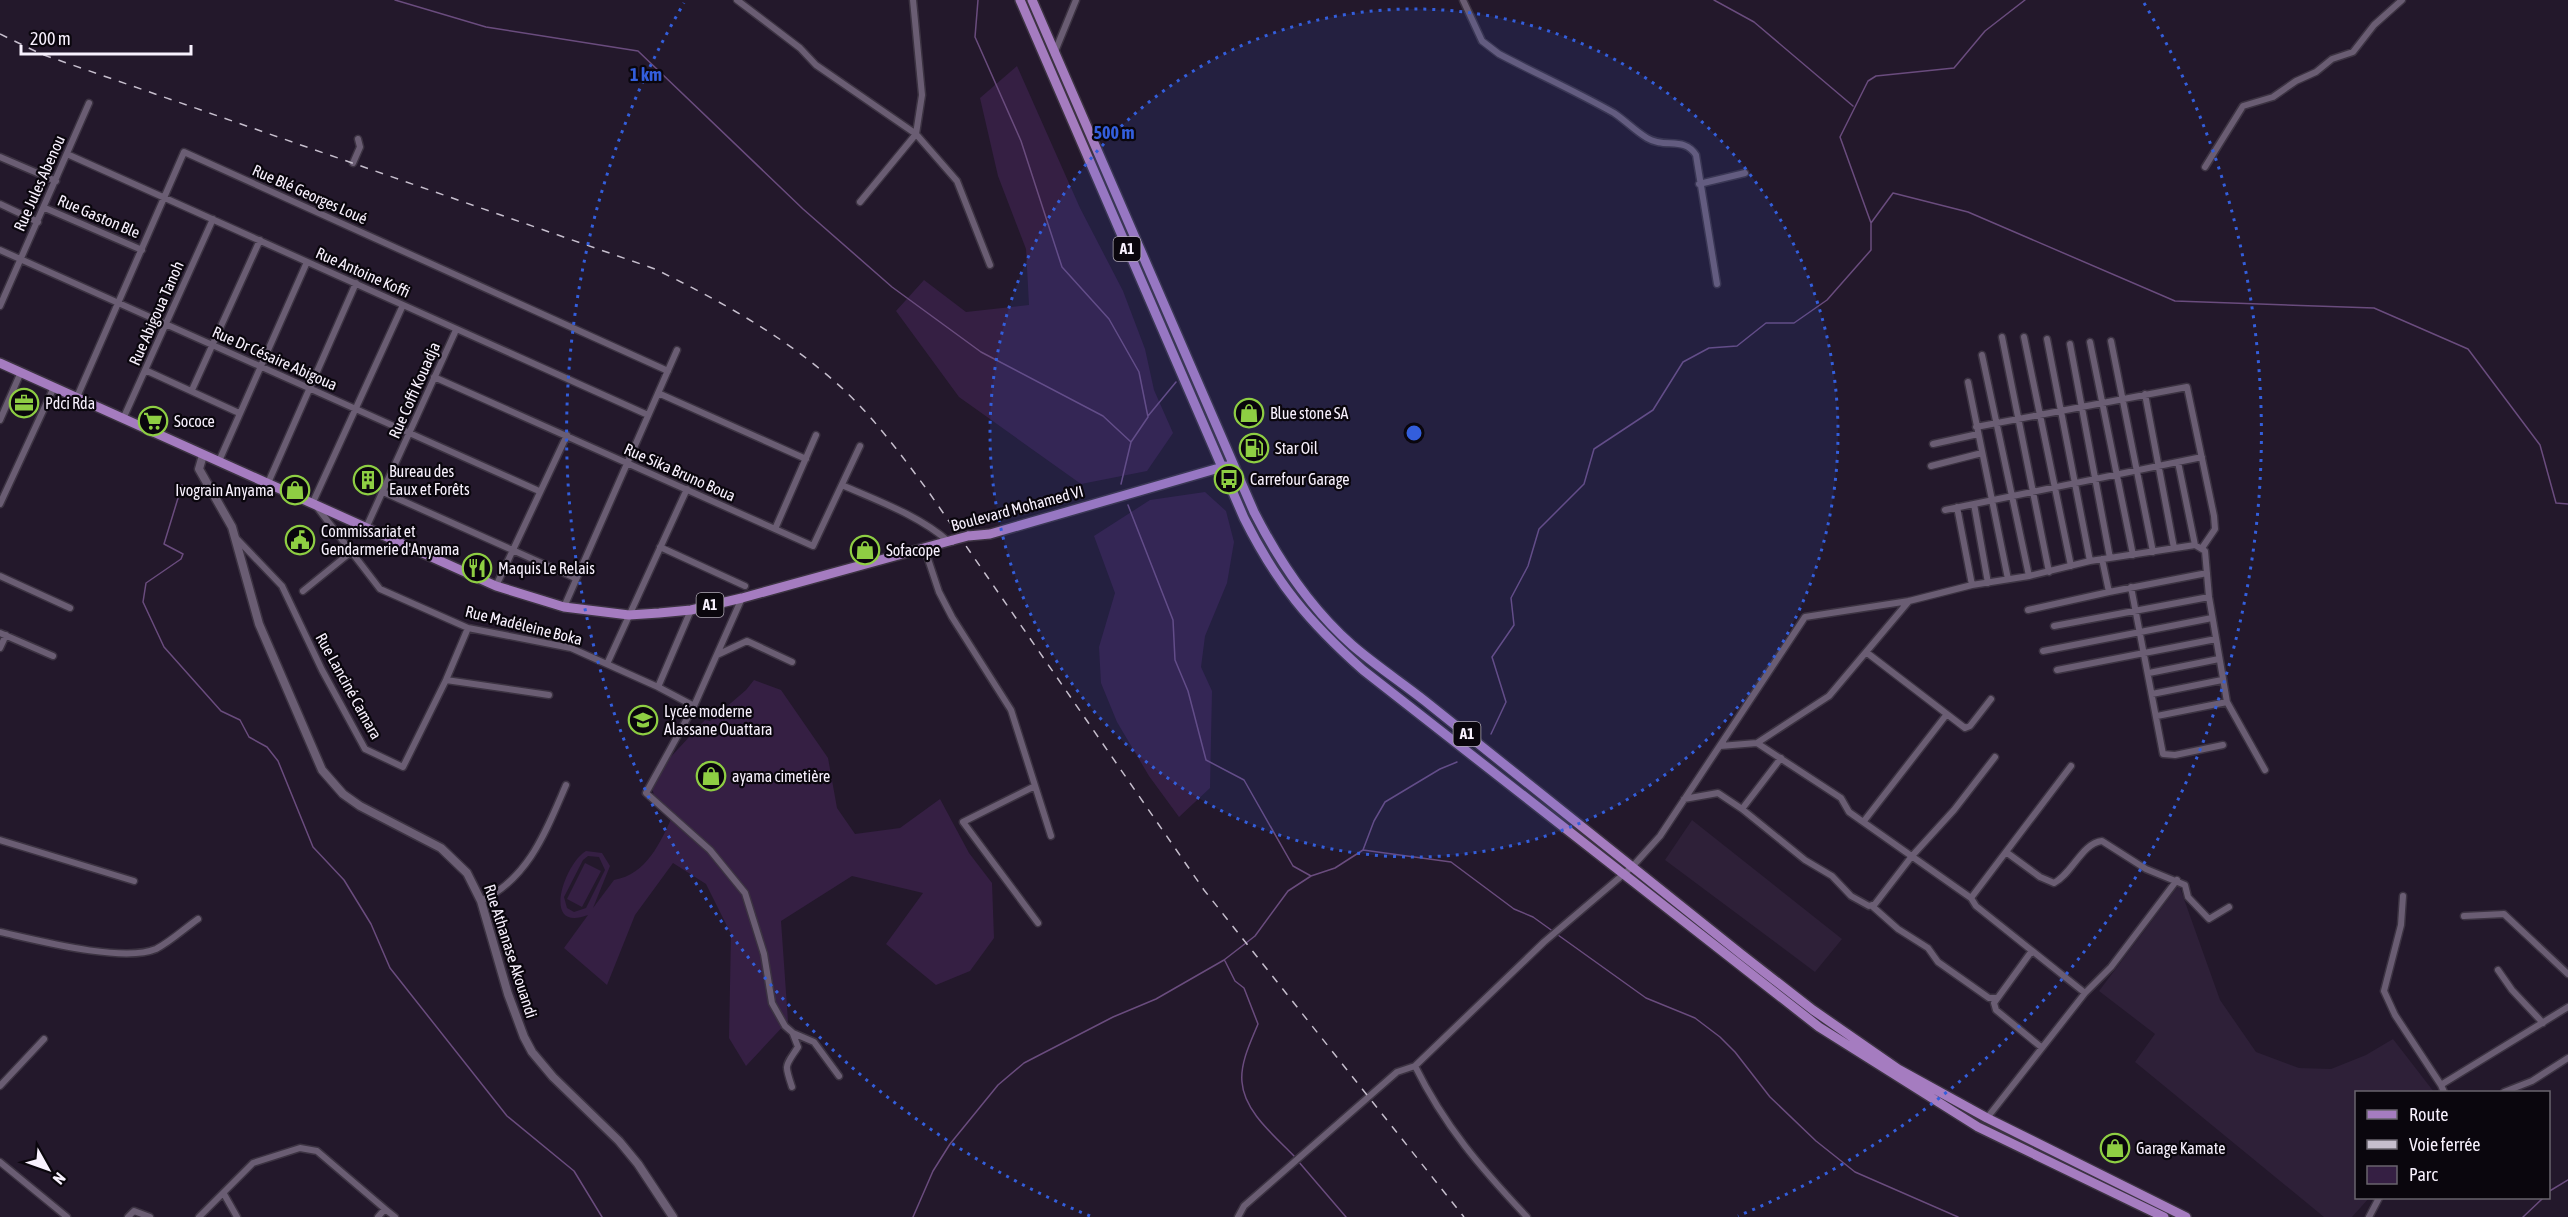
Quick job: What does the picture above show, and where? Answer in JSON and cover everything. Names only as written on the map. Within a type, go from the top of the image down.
[{"type":"main road","name":"A1","points":[[1020,0],[1221,468],[1261,551],[1282,584],[1314,625],[1363,670],[1621,875],[1819,1027],[1890,1074],[1978,1127],[2164,1217]]},
{"type":"main road","name":"A1","points":[[1032,0],[1232,464],[1271,546],[1294,579],[1350,643],[1813,1010],[1898,1069],[1987,1118],[2186,1217]]},
{"type":"main road","name":"Boulevard Mohamed VI","points":[[0,363],[496,586],[564,607],[629,615],[691,610],[742,598],[925,550],[968,536],[990,534],[1232,464]]},
{"type":"street","points":[[737,0],[800,48],[816,65],[916,134],[957,181],[990,265]]},
{"type":"street","points":[[860,202],[916,134],[922,94],[913,0]]},
{"type":"street","points":[[1054,54],[1076,0]]},
{"type":"street","points":[[1463,0],[1482,41],[1499,54],[1615,114],[1647,138],[1662,145],[1682,142],[1690,147],[1696,155],[1717,284]]},
{"type":"street","points":[[2205,167],[2243,106],[2279,94],[2296,81],[2316,72],[2332,59],[2353,51],[2374,25],[2402,0]]},
{"type":"street","name":"Rue Jules Abenou","points":[[0,306],[45,208],[89,103]]},
{"type":"street","points":[[353,163],[360,147],[358,139]]},
{"type":"street","name":"Rue Blé Georges Loué","points":[[76,397],[184,152],[668,371]]},
{"type":"street","name":"Rue Antoine Koffi","points":[[67,154],[648,415]]},
{"type":"street","points":[[0,158],[56,181]]},
{"type":"street","points":[[1699,184],[1745,173]]},
{"type":"street","points":[[0,204],[38,222]]},
{"type":"street","name":"Rue Gaston Ble","points":[[45,208],[142,250]]},
{"type":"street","name":"Rue Abigoua Tanoh","points":[[123,419],[213,219]]},
{"type":"street","points":[[192,390],[260,240]]},
{"type":"street","name":"Rue Dr Césaire Abigoua","points":[[0,250],[539,492]]},
{"type":"street","points":[[219,461],[307,262]]},
{"type":"street","points":[[268,483],[356,283]]},
{"type":"street","points":[[313,502],[403,305]]},
{"type":"street","name":"Rue Coffi Kouadja","points":[[366,528],[456,330]]},
{"type":"street","points":[[2002,336],[2049,572]]},
{"type":"street","points":[[2024,337],[2071,566]]},
{"type":"street","points":[[2048,339],[2090,561]]},
{"type":"street","points":[[2110,341],[2153,552]]},
{"type":"street","points":[[2090,342],[2133,555]]},
{"type":"street","points":[[2070,344],[2110,558]]},
{"type":"street","points":[[564,607],[677,350]]},
{"type":"street","points":[[1982,355],[2029,576]]},
{"type":"street","points":[[145,370],[239,413]]},
{"type":"street","points":[[0,420],[21,372]]},
{"type":"street","name":"Rue Sika Bruno Boua","points":[[435,377],[813,546],[860,446]]},
{"type":"street","points":[[1968,382],[2008,579]]},
{"type":"street","points":[[0,504],[54,387]]},
{"type":"street","points":[[1933,444],[2019,418],[2187,387],[2215,529],[2202,548]]},
{"type":"street","points":[[658,393],[806,459]]},
{"type":"street","points":[[2145,394],[2174,548]]},
{"type":"street","points":[[496,586],[567,435]]},
{"type":"street","points":[[775,529],[816,435]]},
{"type":"street","points":[[1931,466],[1982,453]]},
{"type":"street","name":"Rue Athanase Akouandi","points":[[203,455],[199,469],[236,538],[259,624],[322,770],[330,782],[360,806],[441,848],[467,873],[482,901],[513,1009],[532,1052],[553,1077],[631,1156],[674,1217]]},
{"type":"street","points":[[1945,510],[2202,457]]},
{"type":"street","points":[[2178,462],[2194,545]]},
{"type":"street","points":[[842,485],[909,515],[951,541]]},
{"type":"street","points":[[607,664],[687,489]]},
{"type":"street","points":[[383,492],[575,578]]},
{"type":"street","name":"Rue Madéleine Boka","points":[[313,502],[380,589],[468,628],[571,648],[658,687],[694,706]]},
{"type":"street","points":[[1974,504],[1988,583]]},
{"type":"street","points":[[1957,507],[1972,585]]},
{"type":"street","name":"Rue Lanciné Camara","points":[[236,538],[282,586],[322,670],[365,749],[403,767],[447,680],[468,628]]},
{"type":"street","points":[[1238,1217],[1244,1206],[1397,1072],[1415,1066],[1544,942],[1632,867],[1660,836],[1805,617],[1909,601],[1972,585],[2049,572],[2090,561],[2194,545],[2205,551],[2212,618],[2227,702],[2265,770]]},
{"type":"street","points":[[660,546],[745,586]]},
{"type":"street","points":[[925,550],[939,592],[952,617],[1011,710],[1051,836]]},
{"type":"street","points":[[303,591],[351,552]]},
{"type":"street","points":[[2102,560],[2109,592]]},
{"type":"street","points":[[2028,610],[2207,573]]},
{"type":"street","points":[[0,576],[70,608]]},
{"type":"street","points":[[2132,587],[2166,756],[2223,745]]},
{"type":"street","points":[[2054,626],[2209,597]]},
{"type":"street","points":[[742,598],[694,706],[646,793],[710,850],[745,893],[764,954],[772,1002],[785,1026],[793,1033],[814,1042],[839,1076]]},
{"type":"street","points":[[1720,746],[1757,742],[1829,696],[1909,601]]},
{"type":"street","points":[[658,687],[691,610]]},
{"type":"street","points":[[2043,651],[2212,618]]},
{"type":"street","points":[[0,648],[3,634],[53,656]]},
{"type":"street","points":[[2057,670],[2216,639]]},
{"type":"street","points":[[717,656],[747,641],[792,662]]},
{"type":"street","points":[[1866,652],[1968,728],[1991,699]]},
{"type":"street","points":[[2149,673],[2218,658]]},
{"type":"street","points":[[447,680],[549,695]]},
{"type":"street","points":[[2152,694],[2222,680]]},
{"type":"street","points":[[2157,716],[2227,702]]},
{"type":"street","points":[[1864,821],[1947,714]]},
{"type":"street","points":[[1757,742],[1841,798],[1849,812],[1971,898],[1976,906],[2031,952],[2085,993]]},
{"type":"street","points":[[1872,906],[1912,856],[1954,810],[1995,757]]},
{"type":"street","points":[[1742,809],[1781,758]]},
{"type":"street","points":[[1971,898],[2071,766]]},
{"type":"street","points":[[482,901],[497,894],[522,873],[548,829],[566,785]]},
{"type":"street","points":[[1035,786],[963,822],[1038,923]]},
{"type":"street","points":[[1684,799],[1718,793],[1742,809],[1805,860],[1832,876],[1851,896],[1872,906],[1898,929],[1928,948],[1938,962],[1989,998],[1995,998]]},
{"type":"street","points":[[0,840],[134,881]]},
{"type":"street","points":[[2006,852],[2040,877],[2054,883],[2065,878],[2091,845],[2102,841],[2146,869],[2185,885],[2188,897],[2209,919],[2229,907]]},
{"type":"street","points":[[1987,1118],[2085,993],[2112,967],[2177,880]]},
{"type":"street","points":[[2403,896],[2401,925],[2384,991],[2395,1015],[2444,1091]]},
{"type":"street","points":[[2464,916],[2504,914],[2568,974]]},
{"type":"street","points":[[0,932],[60,945],[117,953],[155,949],[198,919]]},
{"type":"street","points":[[2031,952],[1995,998],[1996,1010],[2041,1047]]},
{"type":"street","points":[[2498,970],[2512,990],[2543,1023]]},
{"type":"street","points":[[2441,1085],[2568,1007]]},
{"type":"street","points":[[792,1087],[785,1067],[786,1062],[798,1047],[793,1033]]},
{"type":"street","points":[[0,1086],[44,1039]]},
{"type":"street","points":[[2507,1091],[2532,1081],[2568,1058]]},
{"type":"street","points":[[1415,1066],[1429,1094],[1472,1158],[1527,1217]]},
{"type":"street","points":[[199,1217],[253,1163],[300,1148],[317,1151],[395,1217]]},
{"type":"street","points":[[0,1162],[68,1217]]},
{"type":"street","points":[[224,1194],[237,1217]]},
{"type":"street","points":[[2369,1217],[2378,1199]]},
{"type":"street","points":[[378,1217],[385,1209]]},
{"type":"street","points":[[128,1217],[134,1211],[150,1217]]},
{"type":"shaded area","points":[[1692,820],[1842,939],[1815,972],[1665,860]]},
{"type":"shaded area","points":[[2179,885],[2220,1000],[2256,1052],[2299,1068],[2331,1069],[2366,1055],[2393,1039],[2433,1091],[2355,1091],[2355,1199],[2368,1199],[2352,1217],[2324,1217],[2135,1062],[2155,1034],[2099,991]]},
{"type":"green space","points":[[1017,66],[1080,208],[1123,291],[1145,349],[1154,390],[1173,433],[1147,471],[1081,484],[959,397],[896,311],[924,280],[966,312],[1029,305],[1026,249],[998,176],[980,98]]},
{"type":"green space","points":[[1205,492],[1226,511],[1234,542],[1227,583],[1205,636],[1201,667],[1212,691],[1210,788],[1179,817],[1149,776],[1117,722],[1101,683],[1099,647],[1115,593],[1094,536],[1150,500]]},
{"type":"green space","points":[[754,680],[781,690],[828,758],[837,808],[855,834],[900,828],[940,799],[969,853],[992,883],[994,938],[970,971],[936,985],[886,944],[923,893],[852,876],[781,921],[788,1021],[746,1066],[729,1038],[731,934],[706,884],[673,863],[635,915],[607,985],[564,948],[588,915],[573,918],[564,914],[561,894],[571,869],[586,851],[602,853],[610,866],[593,908],[614,880],[625,877],[644,864],[663,836],[673,815],[654,795],[652,788],[665,763],[705,720],[710,721],[746,690]],"holes":[[[588,856],[599,857],[605,870],[586,908],[574,912],[567,908],[564,897],[583,860]]]},
{"type":"green space","points":[[585,863],[601,871],[582,907],[567,899]]},
{"type":"waterway","points":[[395,0],[486,27],[638,51],[803,209],[892,287],[981,352],[1103,416],[1131,442]]},
{"type":"waterway","points":[[978,0],[975,37],[1021,141],[1062,267],[1109,319],[1139,372],[1148,417],[1131,442],[1121,484]]},
{"type":"waterway","points":[[1714,0],[1754,22],[1853,106]]},
{"type":"waterway","points":[[1491,734],[1506,702],[1492,657],[1514,625],[1511,598],[1528,566],[1539,529],[1584,484],[1594,449],[1653,410],[1683,362],[1709,348],[1737,346],[1766,323],[1794,323],[1827,300],[1871,250],[1871,223],[1840,137],[1868,81],[1876,76],[1954,68],[1985,31],[2025,0]]},
{"type":"waterway","points":[[1871,223],[1893,193],[1968,212],[2175,301],[2374,308],[2468,349],[2540,445],[2556,503],[2568,504]]},
{"type":"waterway","points":[[1148,416],[1176,382]]},
{"type":"waterway","points":[[182,485],[164,544],[183,554],[181,559],[146,583],[143,602],[164,647],[221,711],[240,720],[249,737],[267,747],[278,761],[313,847],[344,880],[371,924],[390,968],[507,1116],[574,1171],[602,1217]]},
{"type":"waterway","points":[[1128,505],[1173,620],[1175,660],[1188,691],[1206,760],[1244,780],[1293,866],[1311,876]]},
{"type":"waterway","points":[[913,1217],[933,1171],[950,1144],[998,1085],[1024,1063],[1113,1017],[1156,999],[1224,960],[1255,936],[1288,891],[1311,876],[1335,868],[1363,850],[1374,821],[1385,802],[1440,769],[1457,762]]},
{"type":"waterway","points":[[1363,850],[1451,862],[1514,909],[1533,917],[1554,932]]},
{"type":"waterway","points":[[1558,935],[1646,998],[1695,1018],[1720,1037],[1735,1052],[1770,1097],[1816,1141],[1855,1172],[1958,1217]]},
{"type":"waterway","points":[[1225,961],[1235,981],[1244,988],[1258,1024],[1243,1067],[1244,1093],[1248,1104],[1262,1123],[1295,1157]]},
{"type":"waterway","points":[[1298,1161],[1346,1217]]},
{"type":"waterway","points":[[2550,1191],[2568,1180]]},
{"type":"waterway","points":[[2523,1217],[2542,1199]]},
{"type":"railway","points":[[0,34],[41,54],[655,269],[747,318],[812,363],[847,392],[884,433],[928,491],[1204,890],[1464,1217]]},
{"type":"place","name":"Pdci Rda","points":[[24,403]]},
{"type":"place","name":"Blue stone SA","points":[[1249,413]]},
{"type":"place","name":"Sococe","points":[[153,421]]},
{"type":"place","name":"Star Oil","points":[[1254,448]]},
{"type":"place","name":"Carrefour Garage","points":[[1229,479]]},
{"type":"place","name":"Bureau des Eaux et Forêts","points":[[368,480]]},
{"type":"place","name":"Ivograin Anyama","points":[[295,490]]},
{"type":"place","name":"Commissariat et Gendarmerie d'Anyama","points":[[300,540]]},
{"type":"place","name":"Sofacope","points":[[865,550]]},
{"type":"place","name":"Maquis Le Relais","points":[[477,568]]},
{"type":"place","name":"Lycée moderne Alassane Ouattara","points":[[643,720]]},
{"type":"place","name":"ayama cimetière","points":[[711,776]]},
{"type":"place","name":"Garage Kamate","points":[[2115,1148]]}]
